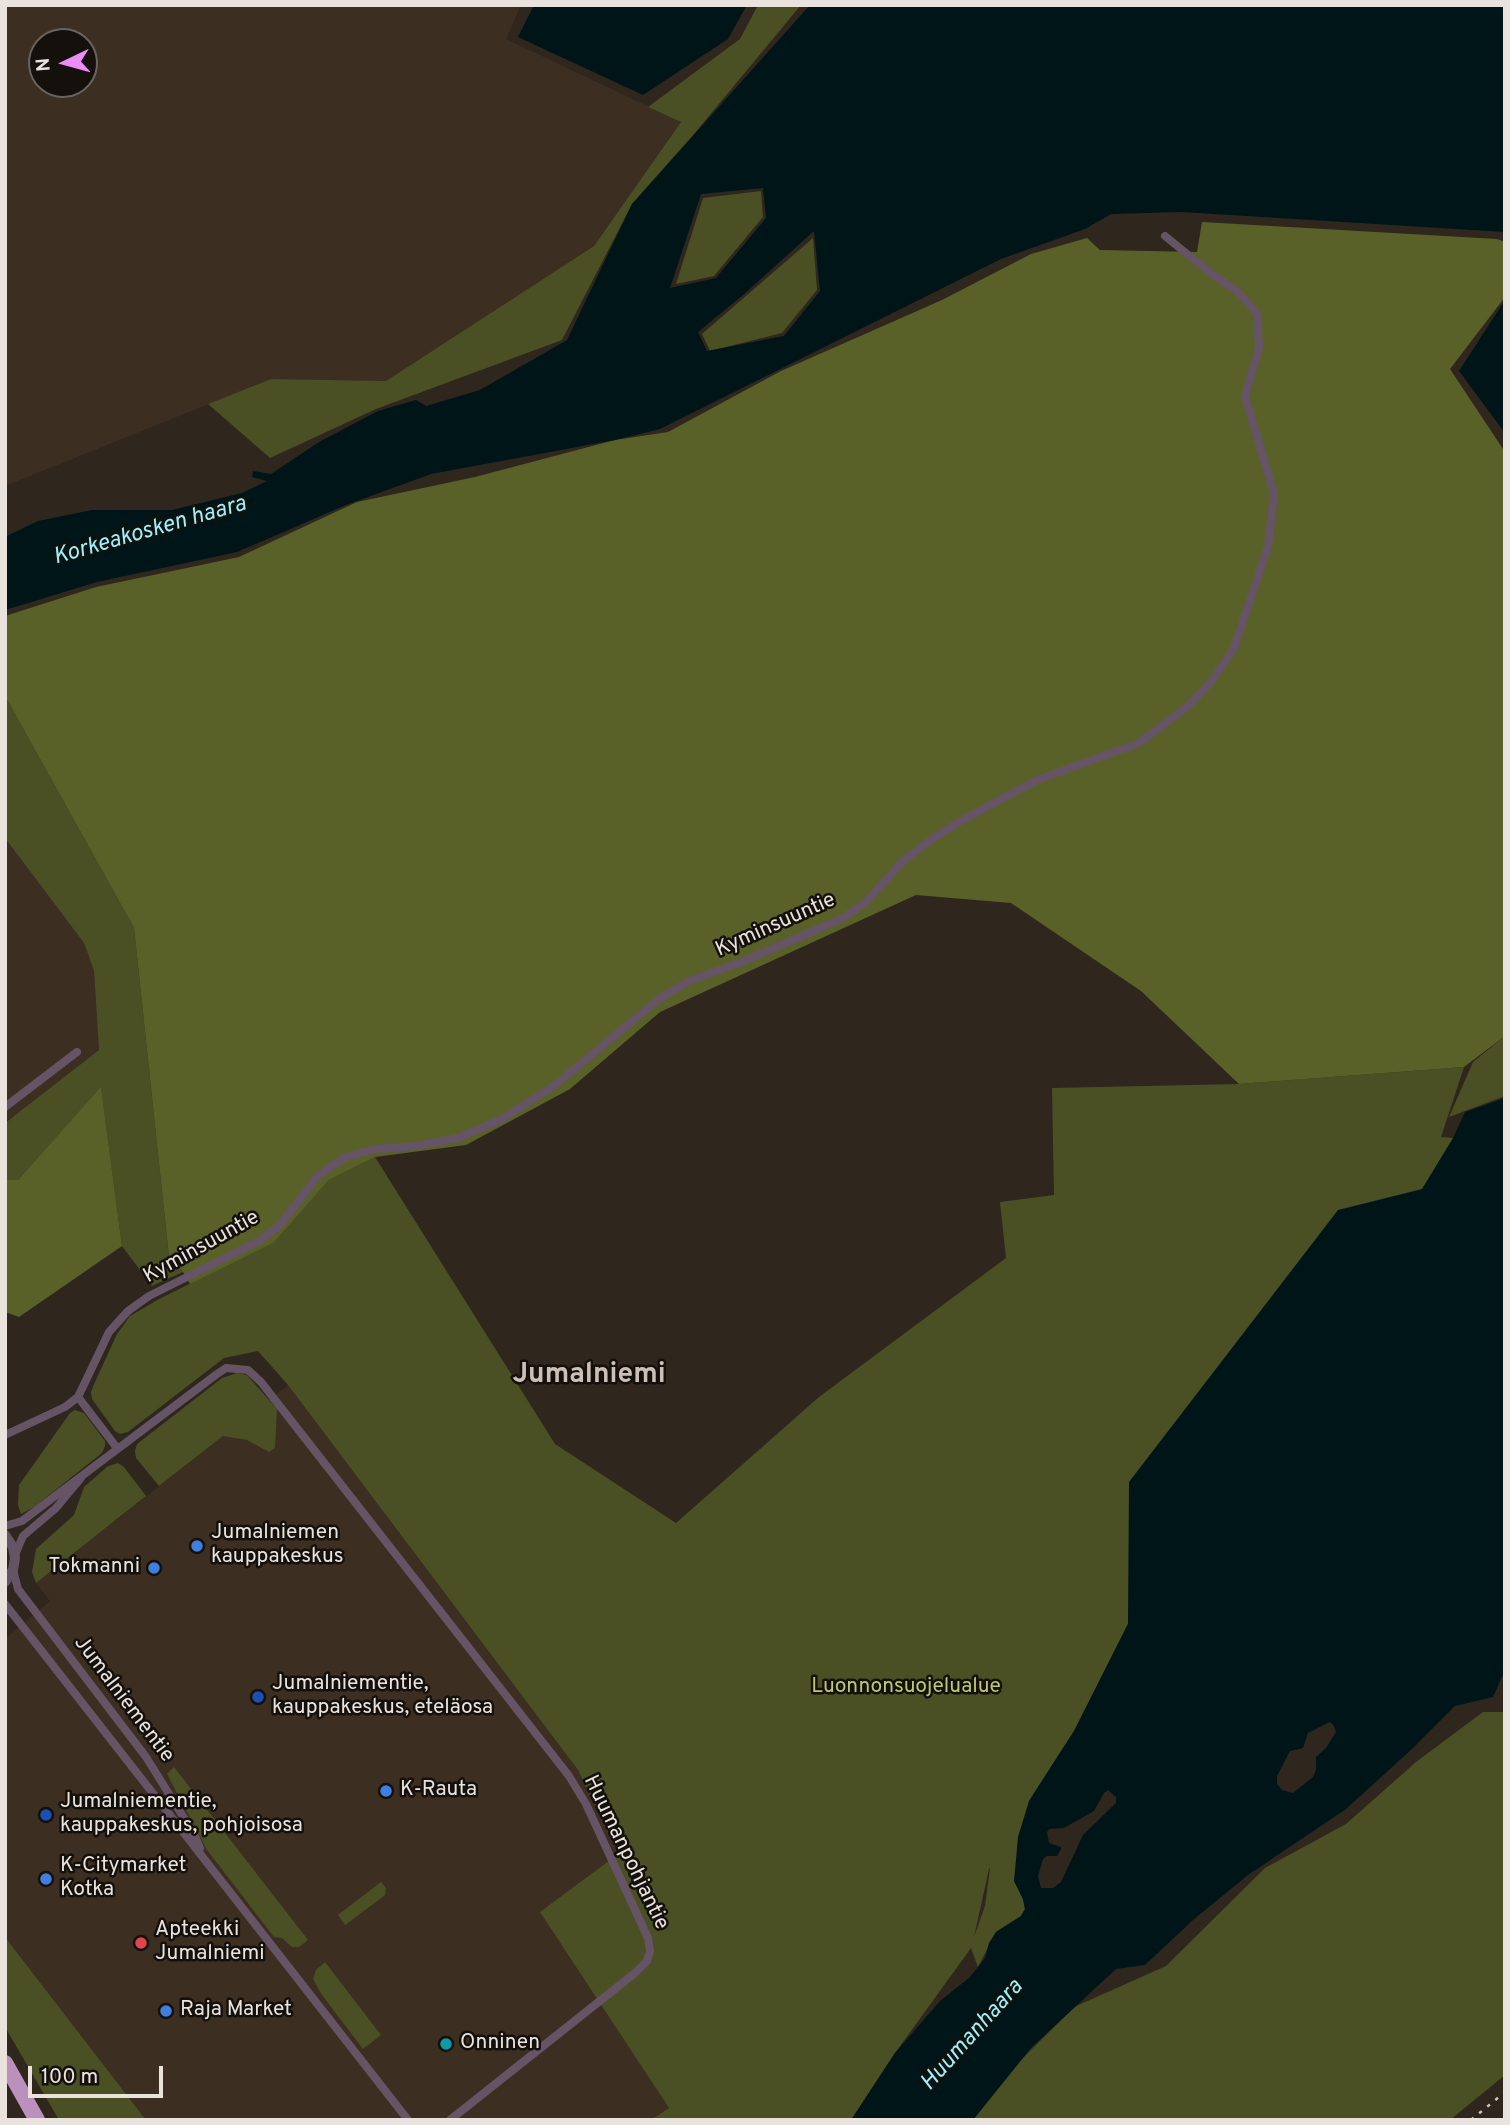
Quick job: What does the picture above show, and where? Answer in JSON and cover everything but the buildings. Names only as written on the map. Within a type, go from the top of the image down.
[{"type":"highway","points":[[5,2063],[36,2120]]},
{"type":"highway","points":[[5,2080],[36,2120]]},
{"type":"street","name":"Kyminsuuntie","points":[[78,1397],[109,1332],[128,1311],[149,1296],[258,1241],[280,1224],[317,1177],[330,1167],[346,1157],[375,1149],[417,1146],[458,1138],[502,1119],[555,1085],[659,999],[690,981],[841,919],[864,902],[902,862],[929,841],[1037,780],[1139,743],[1188,706],[1211,682],[1234,649],[1268,547],[1274,494],[1245,396],[1259,348],[1257,314],[1239,293],[1165,236]]},
{"type":"street","points":[[5,1107],[77,1052]]},
{"type":"street","name":"Huumanpohjantie","points":[[117,1448],[226,1368],[244,1368],[261,1382],[569,1776],[586,1804],[649,1938],[648,1961],[450,2120]]},
{"type":"street","points":[[5,1435],[65,1407],[78,1397],[117,1448],[22,1521],[5,1526]]},
{"type":"street","points":[[5,1582],[23,1536],[56,1508],[87,1471]]},
{"type":"street","points":[[5,1535],[13,1547],[14,1564]]},
{"type":"street","name":"Jumalniementie","points":[[14,1564],[14,1580],[18,1589],[146,1757],[194,1834],[202,1854]]},
{"type":"street","name":"Jumalniementie","points":[[5,1604],[408,2120]]},
{"type":"shaded area","points":[[5,5],[521,5],[506,39],[681,122],[594,246],[386,381],[271,379],[5,486]]},
{"type":"shaded area","points":[[5,838],[84,943],[94,971],[99,1050],[5,1123]]},
{"type":"shaded area","points":[[288,1385],[578,1770],[618,1854],[541,1912],[669,2108],[651,2120],[146,2120],[5,1937],[5,1639],[50,1601],[36,1583]]},
{"type":"green space","points":[[758,5],[801,5],[632,204],[562,340],[376,409],[270,458],[208,404],[271,379],[386,381],[594,246],[681,122],[648,107],[740,39]]},
{"type":"green space","points":[[761,191],[763,217],[714,276],[676,284],[703,198]]},
{"type":"green space","points":[[1202,222],[1497,239],[1505,242],[1505,297],[1450,369],[1505,452],[1505,1036],[1464,1067],[1239,1084],[1141,991],[1011,903],[916,895],[660,1012],[570,1089],[466,1145],[375,1157],[329,1180],[273,1243],[190,1284],[169,1257],[134,928],[5,696],[5,616],[96,587],[239,557],[357,502],[475,477],[615,440],[668,432],[781,371],[942,300],[1031,254],[1087,238],[1100,250],[1197,252]]},
{"type":"green space","points":[[813,238],[817,290],[782,333],[710,351],[702,334]]},
{"type":"green space","points":[[5,696],[134,928],[169,1257],[183,1272],[152,1286],[122,1246],[101,1088],[18,1180],[5,1180],[5,1123],[99,1050],[94,971],[84,943],[5,838]]},
{"type":"green space","points":[[1505,1036],[1505,1096],[1449,1117],[1473,1062]]},
{"type":"green space","name":"Luonnonsuojelualue","points":[[1464,1067],[1441,1137],[1453,1138],[1477,1181],[1128,1624],[1074,1731],[1029,1801],[1014,1881],[1025,1909],[1021,1916],[996,1932],[978,1967],[971,1948],[895,2053],[851,2120],[651,2120],[669,2108],[540,1912],[618,1854],[578,1770],[288,1385],[258,1351],[224,1358],[128,1432],[120,1434],[92,1399],[91,1392],[117,1334],[130,1316],[272,1243],[329,1180],[375,1157],[555,1444],[676,1523],[819,1397],[1006,1258],[1000,1202],[1054,1195],[1052,1088],[1239,1084]],"holes":[[[990,1868],[985,1906],[974,1937]]]},
{"type":"green space","points":[[101,1087],[122,1246],[19,1317],[5,1312],[5,1180],[18,1180]]},
{"type":"green space","points":[[237,1373],[247,1375],[277,1409],[275,1448],[269,1452],[247,1440],[223,1436],[159,1486],[136,1458],[137,1444],[222,1378]]},
{"type":"green space","points":[[75,1410],[84,1413],[105,1441],[102,1453],[34,1507],[21,1514],[18,1505],[19,1485],[70,1413]]},
{"type":"green space","points":[[118,1463],[146,1496],[36,1583],[32,1572],[36,1549],[74,1515],[84,1487],[108,1466]]},
{"type":"green space","points":[[1483,1712],[1505,1712],[1505,2075],[1450,2120],[973,2120],[1012,2069],[1074,2007],[1166,1966],[1265,1868],[1346,1824],[1416,1762]]},
{"type":"green space","points":[[174,1767],[308,1940],[299,1947],[292,1947],[282,1938],[274,1937],[207,1850],[167,1774]]},
{"type":"green space","points":[[381,1882],[386,1888],[385,1895],[345,1925],[338,1915]]},
{"type":"green space","points":[[5,1937],[146,2120],[59,2120],[5,2027]]},
{"type":"green space","points":[[325,1962],[381,2035],[363,2049],[313,1979],[316,1970]]},
{"type":"water","points":[[534,5],[747,5],[728,39],[643,95],[518,37]]},
{"type":"water","name":"Korkeakosken haara","points":[[810,5],[1505,5],[1505,232],[1182,212],[1111,214],[1085,229],[1001,259],[660,429],[615,440],[431,474],[346,505],[237,552],[97,582],[5,610],[5,537],[38,521],[92,510],[172,510],[242,493],[267,481],[252,477],[253,471],[271,474],[319,442],[378,411],[416,400],[426,406],[480,390],[567,340],[632,204]],"holes":[[[763,188],[766,218],[716,278],[670,288],[701,194]],[[814,231],[820,291],[784,336],[707,351],[698,332]]]},
{"type":"water","points":[[1505,300],[1505,433],[1459,371]]},
{"type":"water","name":"Huumanhaara","points":[[1505,1098],[1505,1670],[1493,1697],[1455,1706],[1346,1809],[1248,1875],[1193,1920],[1145,1965],[1116,1969],[1031,2048],[973,2120],[851,2120],[895,2053],[940,2001],[970,1977],[985,1958],[989,1943],[996,1932],[1021,1916],[1025,1909],[1014,1881],[1018,1837],[1029,1801],[1074,1731],[1128,1624],[1129,1482],[1338,1210],[1422,1189],[1453,1138],[1465,1112]],"holes":[[[1330,1722],[1336,1732],[1326,1748],[1316,1757],[1313,1777],[1293,1793],[1282,1790],[1277,1784],[1277,1776],[1290,1751],[1303,1748],[1308,1733]],[[1108,1790],[1116,1797],[1116,1803],[1083,1835],[1061,1882],[1053,1888],[1041,1888],[1038,1876],[1043,1859],[1057,1856],[1061,1849],[1049,1843],[1049,1829],[1064,1828],[1094,1811]]]},
{"type":"railway","points":[[1471,2120],[1505,2092]]},
{"type":"place","name":"Jumalniemen kauppakeskus","points":[[197,1546]]},
{"type":"place","name":"Tokmanni","points":[[154,1568]]},
{"type":"place","name":"Jumalniementie, kauppakeskus, eteläosa","points":[[258,1697]]},
{"type":"place","name":"K-Rauta","points":[[386,1791]]},
{"type":"place","name":"Jumalniementie, kauppakeskus, pohjoisosa","points":[[46,1815]]},
{"type":"place","name":"K-Citymarket Kotka","points":[[46,1879]]},
{"type":"place","name":"Apteekki Jumalniemi","points":[[141,1943]]},
{"type":"place","name":"Raja Market","points":[[166,2011]]},
{"type":"place","name":"Onninen","points":[[446,2044]]},
{"type":"district","name":"Jumalniemi","points":[[589,1376]]}]
